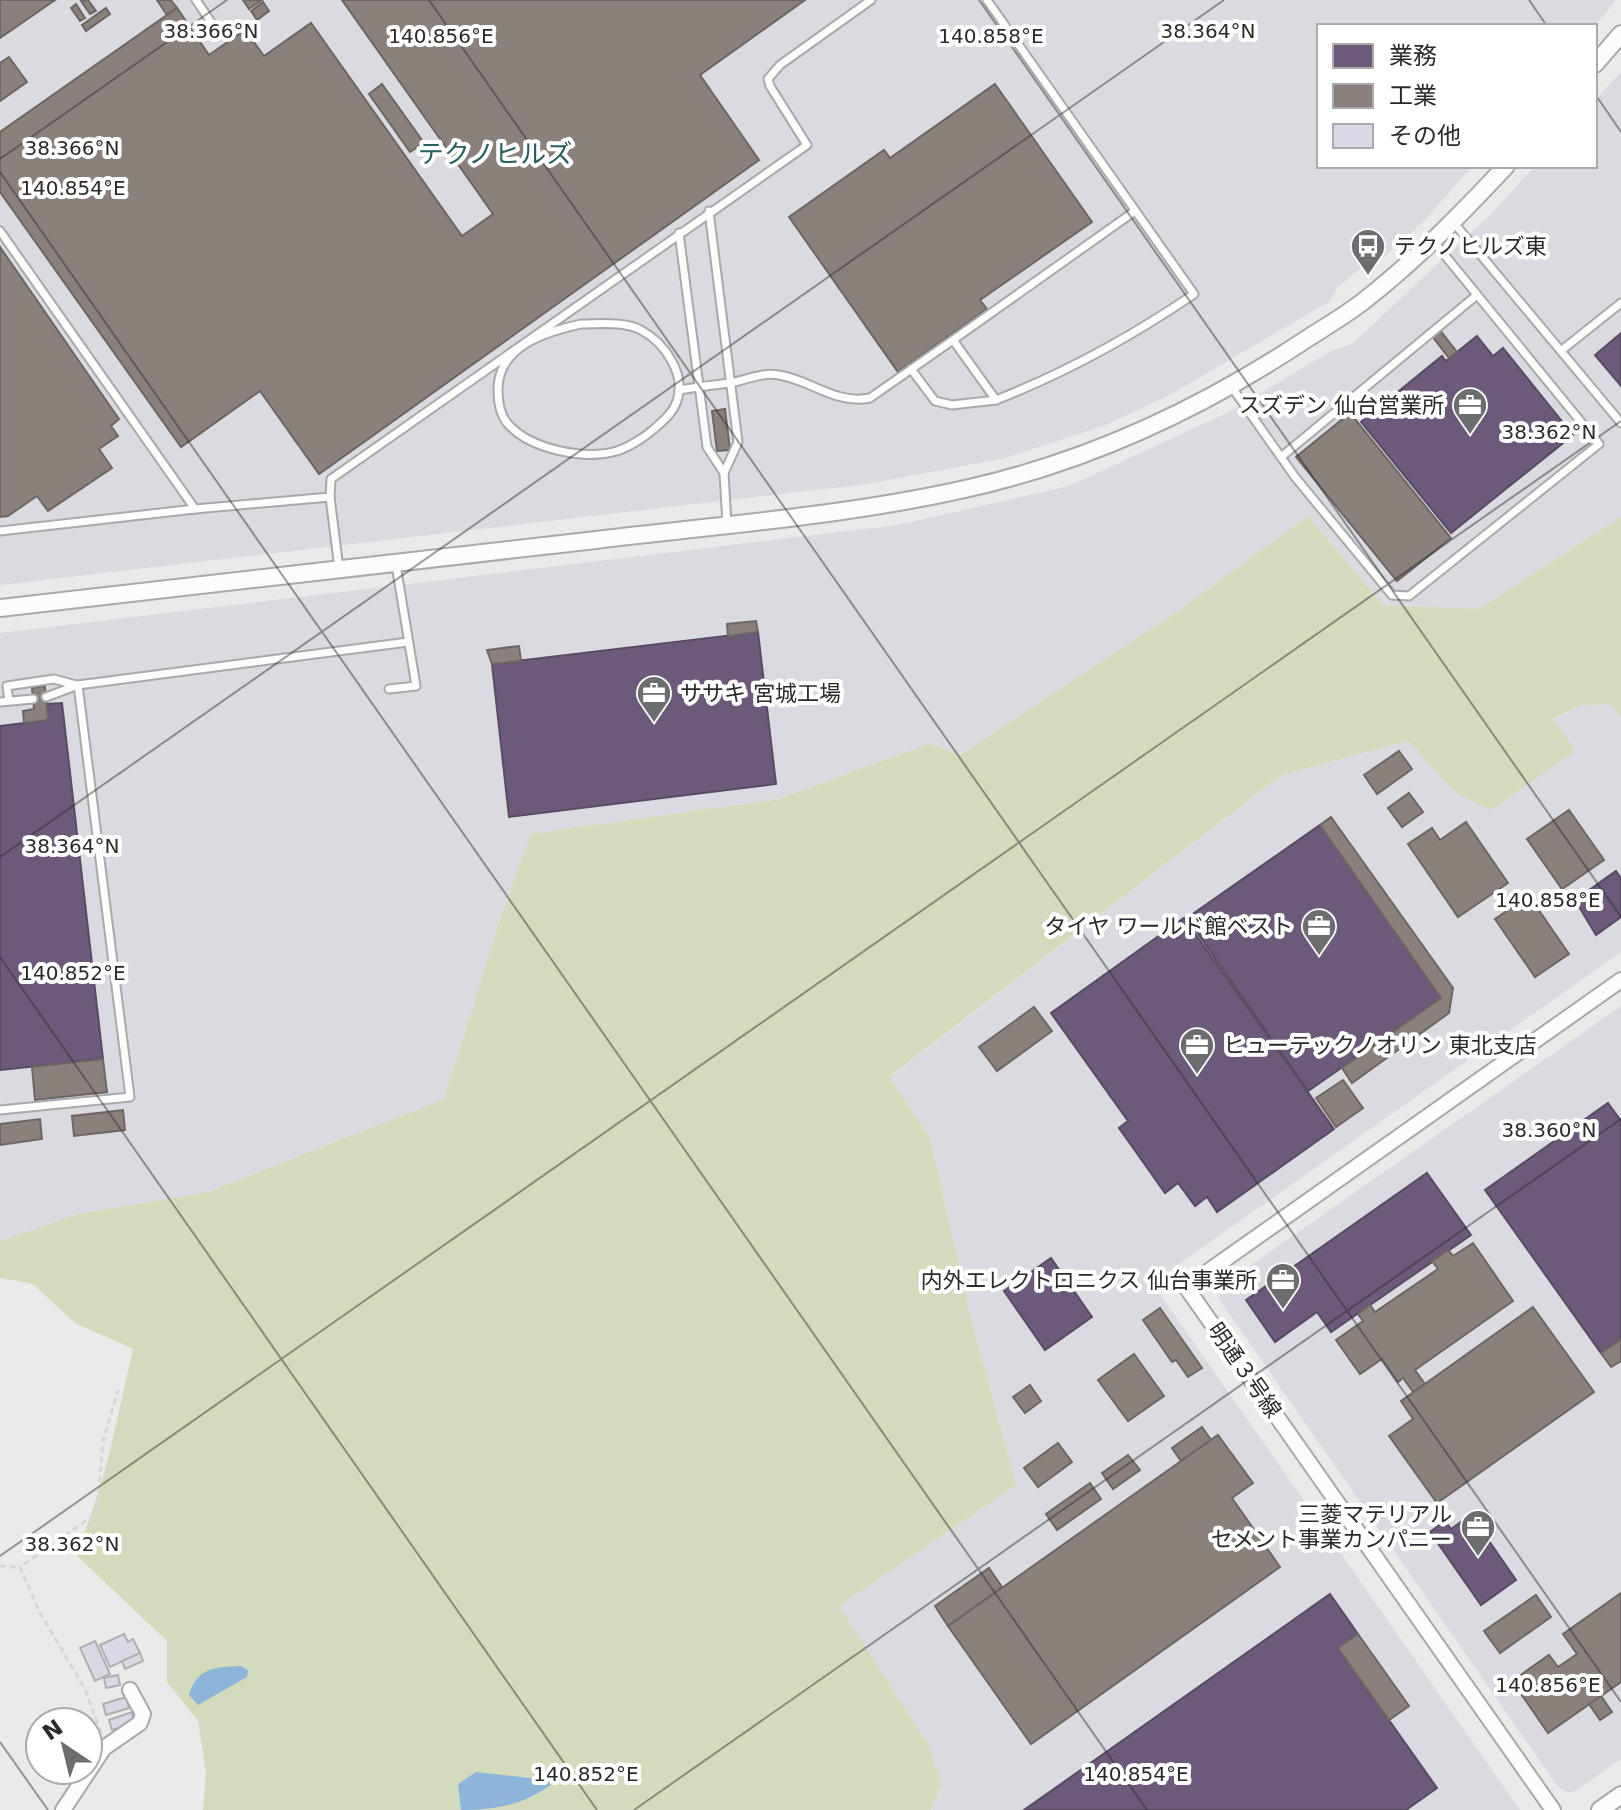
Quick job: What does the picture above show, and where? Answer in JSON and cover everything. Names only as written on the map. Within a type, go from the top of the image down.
[{"type":"street","points":[[1597,62],[1621,34]]},
{"type":"street","points":[[0,608],[885,505],[967,489],[1041,469],[1117,442],[1206,401],[1363,302],[1453,221],[1504,168]]},
{"type":"street","name":"明通３号線","points":[[1553,1810],[1186,1287],[1621,980]]},
{"type":"street","points":[[104,1748],[140,1723],[143,1714],[130,1690]]},
{"type":"street","points":[[63,1810],[79,1786]]},
{"type":"street","points":[[1600,1810],[1621,1795]]},
{"type":"lane","points":[[196,0],[219,34]]},
{"type":"lane","points":[[339,569],[330,497],[331,479],[807,145],[768,79],[780,65],[871,0]]},
{"type":"lane","points":[[911,369],[935,401],[952,405],[996,400],[1103,352],[1194,294],[987,0]]},
{"type":"lane","points":[[709,211],[738,442],[724,473],[727,524]]},
{"type":"lane","points":[[679,390],[762,374],[778,374],[846,399],[870,398],[1135,211]]},
{"type":"lane","points":[[1453,221],[1621,423]]},
{"type":"lane","points":[[0,231],[195,509]]},
{"type":"lane","points":[[679,233],[707,447],[724,473]]},
{"type":"lane","points":[[1231,386],[1281,457],[1392,595],[1409,596],[1599,444],[1432,240]]},
{"type":"lane","points":[[1281,457],[1477,295]]},
{"type":"lane","points":[[1562,350],[1621,303]]},
{"type":"lane","points":[[581,324],[613,324],[640,329],[668,354],[676,370],[679,390],[676,404],[666,419],[649,433],[617,451],[555,451],[527,439],[508,424],[498,403],[498,380],[507,359],[526,342],[549,331],[581,324]]},
{"type":"lane","points":[[953,340],[996,400]]},
{"type":"lane","points":[[0,531],[330,497]]},
{"type":"lane","points":[[389,689],[416,686],[396,563]]},
{"type":"lane","points":[[46,697],[78,685],[408,642]]},
{"type":"lane","points":[[33,699],[5,702],[7,686],[54,679],[78,685]]},
{"type":"lane","points":[[0,1110],[130,1097],[78,685]]},
{"type":"path","points":[[0,1566],[20,1567],[97,1513],[103,1441],[118,1390]]},
{"type":"path","points":[[20,1567],[40,1613],[85,1689],[90,1706]]},
{"type":"shaded area","points":[[0,0],[1615,2],[1596,24],[1317,24],[1317,168],[1470,168],[1425,220],[1384,257],[1367,262],[1337,288],[1330,301],[1170,395],[1106,425],[1006,458],[867,484],[0,585]]},
{"type":"shaded area","points":[[1621,72],[1621,517],[1479,609],[1383,605],[1308,516],[1181,609],[960,755],[928,744],[779,799],[531,834],[502,913],[444,1099],[208,1192],[77,1214],[0,1241],[0,633],[898,525],[1069,486],[1231,411],[1331,351],[1352,344],[1490,215],[1533,168],[1597,168],[1597,98]]},
{"type":"shaded area","points":[[1611,704],[1621,717],[1621,952],[1152,1283],[1520,1810],[931,1810],[941,1784],[928,1744],[839,1606],[1016,1485],[973,1326],[930,1138],[889,1078],[1281,775],[1408,741],[1456,792],[1574,749],[1553,720],[1580,706]]},
{"type":"shaded area","points":[[1621,1006],[1621,1759],[1574,1792],[1567,1792],[1558,1787],[1219,1299],[1221,1286]]},
{"type":"green space","points":[[1308,516],[1383,605],[1479,609],[1621,517],[1621,717],[1610,704],[1580,706],[1553,719],[1574,752],[1491,810],[1456,793],[1408,741],[1281,775],[889,1077],[930,1138],[973,1326],[1016,1485],[839,1606],[928,1744],[941,1784],[931,1810],[203,1810],[206,1773],[198,1721],[167,1682],[167,1641],[74,1553],[102,1481],[133,1349],[75,1323],[33,1284],[0,1278],[0,1241],[77,1214],[208,1192],[444,1099],[502,913],[531,834],[779,799],[928,744],[960,755],[1181,609]]},
{"type":"water","points":[[241,1666],[248,1670],[247,1677],[198,1705],[189,1695],[197,1679],[209,1670]]},
{"type":"water","points":[[476,1772],[556,1781],[534,1795],[511,1804],[461,1810],[458,1784]]},
{"type":"building: 業務","points":[[1621,333],[1621,386],[1595,355]]},
{"type":"building: 業務","points":[[1477,336],[1493,356],[1503,348],[1573,435],[1451,533],[1361,422],[1442,356],[1446,361]]},
{"type":"building: 業務","points":[[758,632],[776,784],[509,817],[492,664]]},
{"type":"building: 業務","points":[[62,703],[103,1059],[0,1070],[0,726],[48,720],[47,704]]},
{"type":"building: 業務","points":[[1320,825],[1441,998],[1308,1091],[1187,918]]},
{"type":"building: 業務","points":[[1616,871],[1621,878],[1621,917],[1596,935],[1575,900]]},
{"type":"building: 業務","points":[[1184,918],[1334,1129],[1217,1212],[1207,1197],[1195,1206],[1178,1183],[1165,1193],[1119,1128],[1128,1121],[1051,1013]]},
{"type":"building: 業務","points":[[1608,1103],[1621,1121],[1621,1339],[1601,1353],[1485,1190]]},
{"type":"building: 業務","points":[[1427,1173],[1471,1235],[1331,1332],[1317,1312],[1275,1342],[1246,1300]]},
{"type":"building: 業務","points":[[1051,1258],[1092,1317],[1045,1350],[1004,1291]]},
{"type":"building: 業務","points":[[1471,1515],[1516,1580],[1481,1605],[1430,1532],[1445,1521],[1451,1529]]},
{"type":"building: 業務","points":[[1330,1594],[1358,1634],[1338,1648],[1437,1788],[1406,1810],[1024,1810]]},
{"type":"building: 工業","points":[[0,0],[55,0],[0,38]]},
{"type":"building: 工業","points":[[88,0],[96,11],[90,14],[81,1]]},
{"type":"building: 工業","points":[[157,0],[171,0],[177,8],[167,15]]},
{"type":"building: 工業","points":[[243,0],[262,0],[249,9]]},
{"type":"building: 工業","points":[[342,0],[805,0],[700,75],[759,160],[319,474],[260,391],[181,447],[0,192],[0,132],[177,8],[209,55],[245,30],[264,56],[311,23],[462,236],[493,214]]},
{"type":"building: 工業","points":[[263,2],[269,11],[257,20],[251,11]]},
{"type":"building: 工業","points":[[76,4],[85,18],[80,21],[71,8]]},
{"type":"building: 工業","points":[[106,8],[110,14],[86,31],[82,25]]},
{"type":"building: 工業","points":[[9,57],[27,82],[0,101],[0,63]]},
{"type":"building: 工業","points":[[382,84],[424,143],[410,152],[369,94]]},
{"type":"building: 工業","points":[[995,84],[1092,222],[980,300],[987,309],[898,372],[789,217],[884,150],[890,158]]},
{"type":"building: 工業","points":[[0,247],[119,419],[111,426],[118,436],[99,449],[112,468],[48,511],[37,496],[8,516],[0,517]]},
{"type":"building: 工業","points":[[1440,330],[1457,352],[1449,358],[1432,336]]},
{"type":"building: 工業","points":[[725,409],[730,450],[717,451],[712,411]]},
{"type":"building: 工業","points":[[1350,413],[1451,538],[1397,581],[1296,457]]},
{"type":"building: 工業","points":[[756,621],[758,632],[728,636],[727,624]]},
{"type":"building: 工業","points":[[519,646],[521,661],[492,664],[487,650]]},
{"type":"building: 工業","points":[[45,686],[48,720],[24,723],[23,711],[34,709],[32,688]]},
{"type":"building: 工業","points":[[1399,751],[1412,769],[1377,794],[1364,775]]},
{"type":"building: 工業","points":[[1409,793],[1423,812],[1402,827],[1388,808]]},
{"type":"building: 工業","points":[[1569,810],[1604,860],[1562,889],[1527,839]]},
{"type":"building: 工業","points":[[1331,817],[1453,988],[1449,1013],[1352,1083],[1342,1068],[1441,998],[1320,825]]},
{"type":"building: 工業","points":[[1466,822],[1508,883],[1458,917],[1408,844],[1432,828],[1440,840]]},
{"type":"building: 工業","points":[[1529,896],[1569,954],[1535,977],[1495,919]]},
{"type":"building: 工業","points":[[1034,1007],[1052,1031],[997,1071],[979,1047]]},
{"type":"building: 工業","points":[[103,1059],[107,1092],[35,1100],[32,1067]]},
{"type":"building: 工業","points":[[1343,1080],[1363,1108],[1336,1127],[1316,1098]]},
{"type":"building: 工業","points":[[123,1110],[125,1130],[74,1136],[72,1116]]},
{"type":"building: 工業","points":[[40,1119],[42,1139],[0,1145],[0,1124]]},
{"type":"building: 工業","points":[[1473,1243],[1513,1301],[1415,1370],[1425,1384],[1413,1392],[1403,1378],[1398,1382],[1382,1359],[1360,1374],[1336,1340],[1363,1321],[1358,1314],[1370,1305],[1375,1312],[1438,1269],[1432,1261],[1448,1250],[1453,1256]]},
{"type":"building: 工業","points":[[1533,1307],[1594,1392],[1437,1503],[1389,1436],[1413,1419],[1401,1401]]},
{"type":"building: 工業","points":[[1160,1308],[1202,1368],[1188,1377],[1176,1360],[1172,1362],[1143,1320]]},
{"type":"building: 工業","points":[[1621,1339],[1621,1361],[1611,1367],[1601,1353]]},
{"type":"building: 工業","points":[[1134,1354],[1164,1396],[1128,1421],[1098,1380]]},
{"type":"building: 工業","points":[[1030,1385],[1041,1401],[1025,1413],[1013,1397]]},
{"type":"building: 工業","points":[[1202,1427],[1211,1440],[1181,1461],[1172,1448]]},
{"type":"building: 工業","points":[[1218,1435],[1253,1483],[1232,1498],[1280,1567],[1031,1744],[948,1626]]},
{"type":"building: 工業","points":[[1058,1443],[1072,1462],[1038,1487],[1024,1468]]},
{"type":"building: 工業","points":[[1128,1455],[1140,1470],[1113,1489],[1102,1473]]},
{"type":"building: 工業","points":[[1090,1483],[1101,1499],[1057,1530],[1046,1514]]},
{"type":"building: 工業","points":[[989,1568],[1002,1587],[948,1626],[935,1606]]},
{"type":"building: 工業","points":[[1621,1593],[1621,1682],[1548,1733],[1512,1681],[1549,1655],[1558,1667],[1577,1654],[1563,1634]]},
{"type":"building: 工業","points":[[1536,1595],[1551,1617],[1500,1653],[1484,1631]]},
{"type":"building: 工業","points":[[1358,1634],[1409,1706],[1389,1720],[1338,1648]]},
{"type":"building: 工業","points":[[1601,1696],[1612,1712],[1600,1720],[1589,1704]]},
{"type":"building: その他","points":[[124,1634],[128,1642],[133,1639],[140,1653],[110,1667],[100,1645]]},
{"type":"building: その他","points":[[95,1641],[110,1674],[95,1681],[80,1648]]},
{"type":"building: その他","points":[[140,1653],[143,1661],[125,1669],[122,1661]]},
{"type":"building: その他","points":[[118,1675],[120,1685],[106,1688],[104,1678]]},
{"type":"building: その他","points":[[126,1697],[129,1708],[106,1715],[103,1704]]},
{"type":"building: その他","points":[[132,1712],[135,1723],[112,1730],[109,1720]]},
{"type":"place","name":"テクノヒルズ東","points":[[1368,277]]},
{"type":"place","name":"スズデン 仙台営業所","points":[[1470,436]]},
{"type":"place","name":"ササキ 宮城工場","points":[[654,724]]},
{"type":"place","name":"タイヤ ワールド館ベスト","points":[[1319,957]]},
{"type":"place","name":"ヒューテックノオリン 東北支店","points":[[1197,1076]]},
{"type":"place","name":"内外エレクトロニクス 仙台事業所","points":[[1283,1311]]},
{"type":"place","name":"三菱マテリアル セメント事業カンパニー","points":[[1478,1558]]},
{"type":"district","name":"テクノヒルズ","points":[[495,154]]}]
